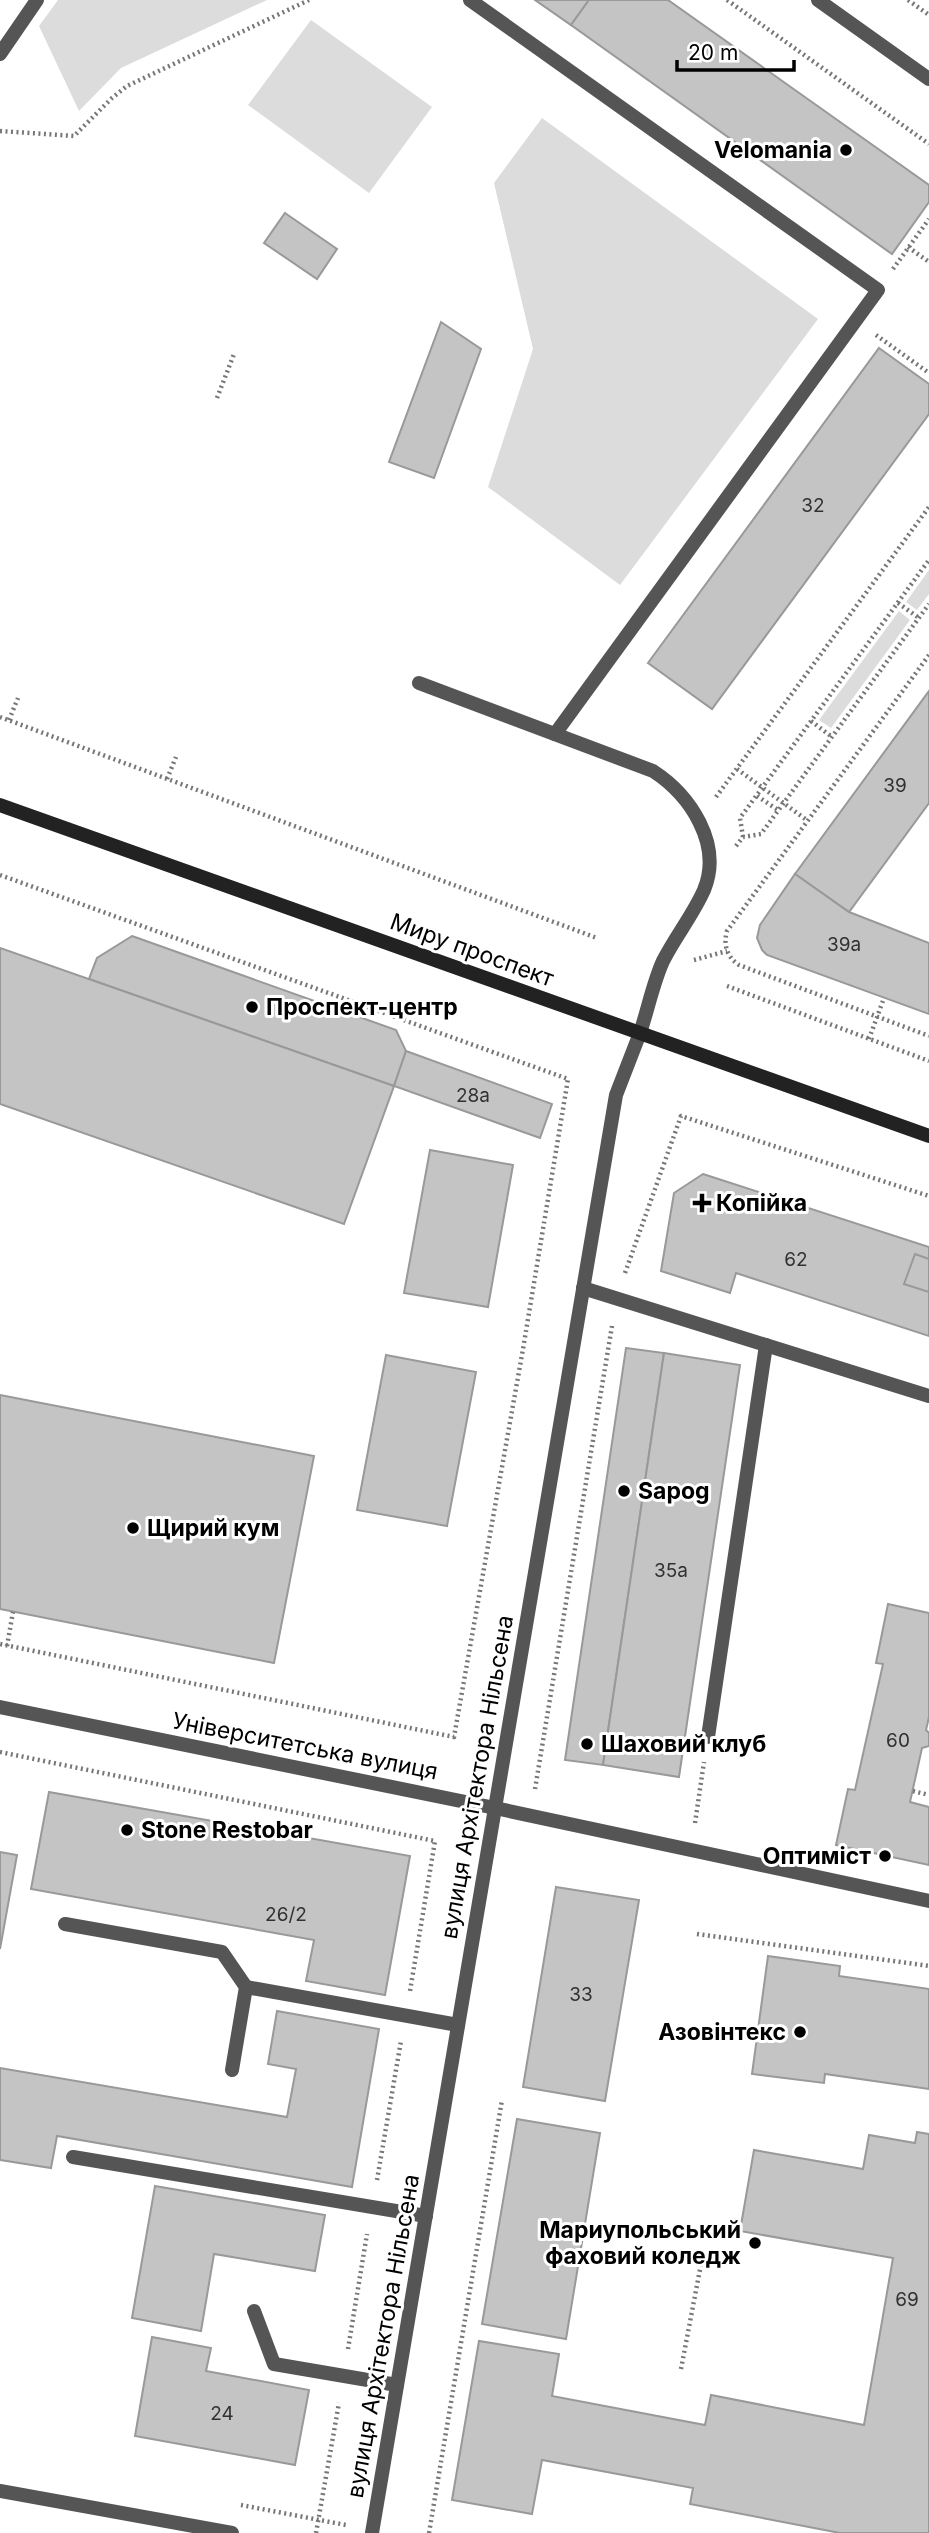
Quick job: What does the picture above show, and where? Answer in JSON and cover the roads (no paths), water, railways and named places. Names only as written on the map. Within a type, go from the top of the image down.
[{"type":"main road","name":"Миру проспект","points":[[0,805],[929,1136]]},
{"type":"street","points":[[0,54],[37,0]]},
{"type":"street","points":[[419,683],[555,734],[878,290],[470,0]]},
{"type":"street","points":[[818,0],[929,79]]},
{"type":"street","name":"вулиця Архітектора Нільсена","points":[[372,2533],[616,1095],[663,962],[705,889],[708,865],[707,842],[699,820],[672,783],[653,771],[555,734]]},
{"type":"street","points":[[583,1287],[929,1396]]},
{"type":"street","points":[[708,1737],[766,1345]]},
{"type":"street","name":"Університетська вулиця","points":[[0,1707],[495,1808],[929,1901]]},
{"type":"street","points":[[65,1924],[222,1952],[246,1987],[232,2070]]},
{"type":"street","points":[[246,1987],[458,2025]]},
{"type":"street","points":[[73,2157],[426,2216]]},
{"type":"street","points":[[254,2311],[274,2364],[397,2385]]},
{"type":"street","points":[[0,2491],[232,2533]]},
{"type":"place","name":"Velomania","points":[[846,150]]},
{"type":"place","name":"Проспект-центр","points":[[252,1007]]},
{"type":"place","name":"Копійка","points":[[702,1203]]},
{"type":"place","name":"Sapog","points":[[624,1491]]},
{"type":"place","name":"Щирий кум","points":[[133,1528]]},
{"type":"place","name":"Шаховий клуб","points":[[587,1744]]},
{"type":"place","name":"Stone Restobar","points":[[127,1830]]},
{"type":"place","name":"Оптиміст","points":[[885,1856]]},
{"type":"place","name":"Азовінтекс","points":[[800,2032]]},
{"type":"place","name":"Мариупольський фаховий коледж","points":[[755,2243]]}]
